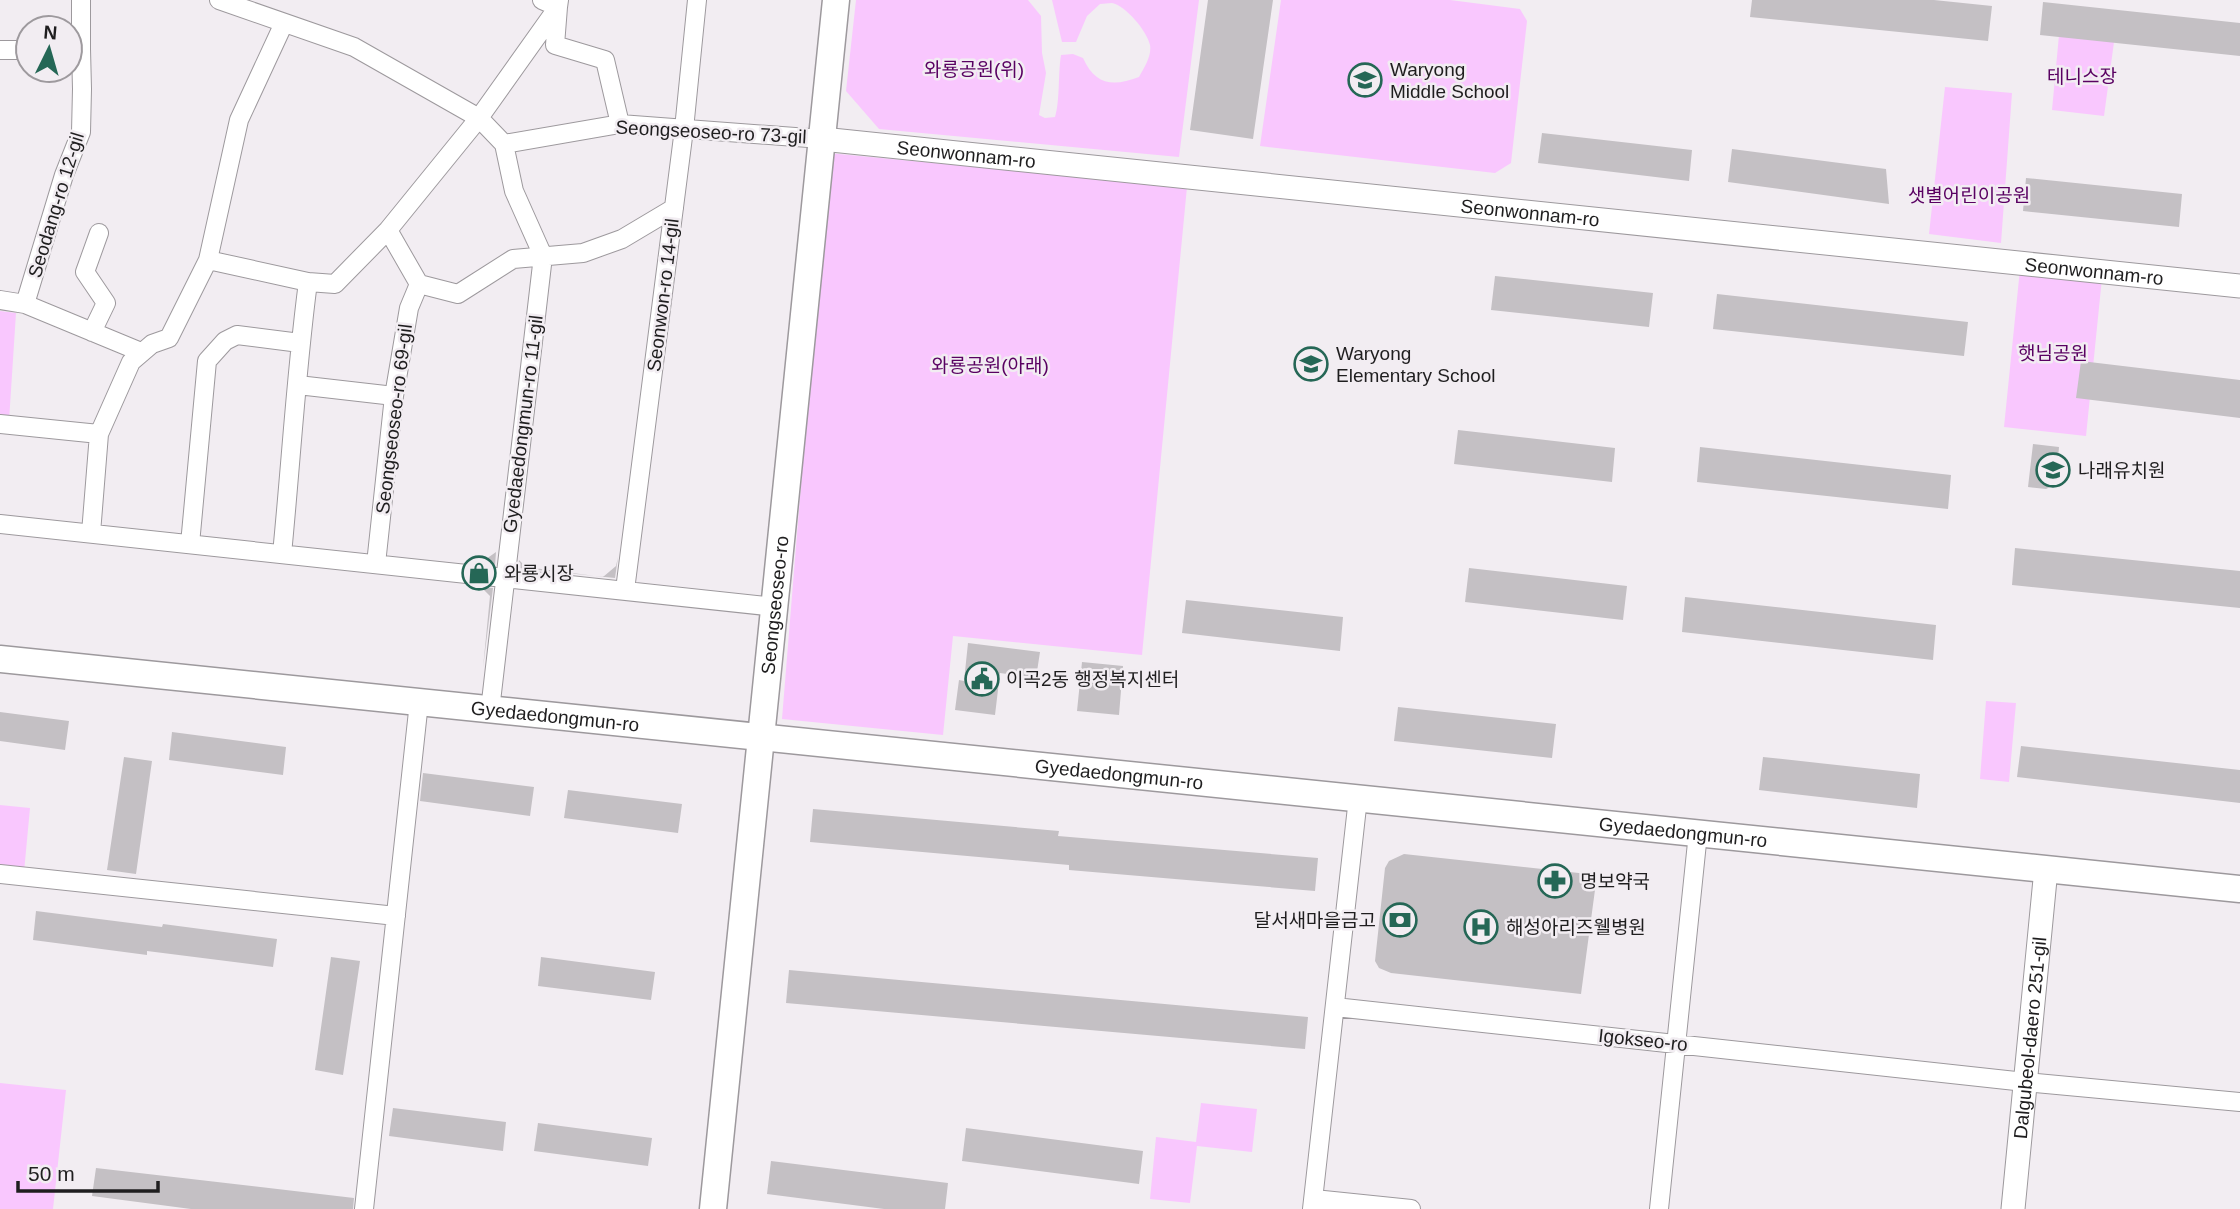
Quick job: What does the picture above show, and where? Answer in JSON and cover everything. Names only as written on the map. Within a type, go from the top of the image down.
[{"type":"main road","name":"Seongseoseo-ro","points":[[713,1209],[836,0]]},
{"type":"main road","name":"Gyedaedongmun-ro","points":[[0,659],[2240,889]]},
{"type":"street","points":[[219,0],[354,47],[479,118],[504,144],[514,191],[543,256]]},
{"type":"street","name":"Seonwon-ro 14-gil","points":[[625,590],[684,128],[697,0]]},
{"type":"street","points":[[208,260],[335,285],[388,230],[479,118],[553,2]]},
{"type":"street","points":[[553,2],[555,46],[605,60],[620,124]]},
{"type":"street","points":[[91,533],[99,434],[131,362],[152,344],[169,338],[208,260],[239,120],[284,23]]},
{"type":"street","name":"Seodang-ro 12-gil","points":[[0,300],[25,303],[64,175],[81,132],[81,84]]},
{"type":"street","name":"Seongseoseo-ro 73-gil","points":[[504,144],[620,124],[822,139]]},
{"type":"street","name":"Seonwonnam-ro","points":[[822,139],[2240,286]]},
{"type":"street","points":[[388,230],[419,284],[458,294],[513,259],[583,253],[622,239],[674,208]]},
{"type":"street","points":[[92,332],[106,303],[85,272],[99,233]]},
{"type":"street","name":"Gyedaedongmun-ro 11-gil","points":[[490,710],[543,256]]},
{"type":"street","points":[[282,554],[300,343],[309,282]]},
{"type":"street","name":"Seongseoseo-ro 69-gil","points":[[376,565],[394,396],[409,308],[419,284]]},
{"type":"street","points":[[25,303],[141,352]]},
{"type":"street","points":[[190,544],[207,361],[225,341],[237,335],[300,343]]},
{"type":"street","points":[[298,385],[394,396]]},
{"type":"street","points":[[0,424],[99,434]]},
{"type":"street","points":[[0,524],[775,607]]},
{"type":"street","points":[[364,1209],[419,702]]},
{"type":"street","points":[[1358,798],[1313,1204],[1412,1209]]},
{"type":"street","points":[[1659,1209],[1698,833]]},
{"type":"street","name":"Dalgubeol-daero 251-gil","points":[[2013,1209],[2046,869]]},
{"type":"street","points":[[0,874],[396,916]]},
{"type":"street","name":"Igokseo-ro","points":[[1335,1007],[2025,1082],[2240,1102]]},
{"type":"green space","name":"와룡공원(위)","points":[[856,0],[1028,0],[1041,16],[1042,53],[1046,73],[1039,115],[1045,118],[1055,117],[1061,55],[1073,54],[1083,58],[1099,79],[1113,83],[1139,77],[1150,53],[1145,33],[1123,9],[1112,3],[1100,4],[1087,16],[1076,42],[1062,42],[1052,0],[1199,0],[1179,157],[879,129],[846,91]]},
{"type":"green space","name":"Waryong Middle School","points":[[1281,0],[1450,0],[1520,9],[1527,21],[1511,163],[1495,173],[1260,146]]},
{"type":"green space","name":"테니스장","points":[[2059,35],[2114,42],[2104,116],[2052,110]]},
{"type":"green space","name":"샛별어린이공원","points":[[1945,87],[2012,93],[2001,243],[1929,234]]},
{"type":"green space","name":"와룡공원(아래)","points":[[828,153],[1187,187],[1142,655],[953,636],[943,735],[782,719]]},
{"type":"green space","name":"햇님공원","points":[[2020,269],[2102,278],[2086,436],[2004,427]]},
{"type":"green space","points":[[0,311],[16,313],[9,421],[0,420]]},
{"type":"green space","points":[[1986,701],[2016,703],[2009,782],[1980,779]]},
{"type":"green space","points":[[0,805],[30,808],[24,872],[0,870]]},
{"type":"green space","points":[[0,1083],[66,1090],[53,1209],[0,1209]]},
{"type":"green space","points":[[1201,1103],[1257,1109],[1252,1152],[1197,1146],[1190,1203],[1150,1199],[1156,1137],[1196,1142]]},
{"type":"building","points":[[1208,0],[1273,0],[1253,139],[1190,130]]},
{"type":"building","points":[[1752,0],[1934,0],[1992,6],[1988,41],[1750,17]]},
{"type":"building","points":[[2043,2],[2240,23],[2240,56],[2040,35]]},
{"type":"building","points":[[1542,133],[1692,150],[1689,181],[1538,163]]},
{"type":"building","points":[[1732,149],[1886,169],[1889,204],[1728,182]]},
{"type":"building","points":[[2026,178],[2182,194],[2179,227],[2023,211]]},
{"type":"building","points":[[1495,276],[1653,293],[1649,327],[1491,310]]},
{"type":"building","points":[[1717,294],[1968,322],[1964,356],[1713,329]]},
{"type":"building","points":[[2081,361],[2240,380],[2240,418],[2076,398]]},
{"type":"building","points":[[1458,430],[1615,448],[1612,482],[1454,464]]},
{"type":"building","points":[[2033,444],[2059,447],[2056,484],[2046,489],[2028,487]]},
{"type":"building","points":[[1700,447],[1951,475],[1948,509],[1697,482]]},
{"type":"building","points":[[2015,548],[2240,571],[2240,608],[2012,585]]},
{"type":"building","points":[[496,552],[495,566],[479,564]]},
{"type":"building","points":[[618,557],[615,578],[603,577],[616,566]]},
{"type":"building","points":[[519,560],[526,567],[594,576],[518,568]]},
{"type":"building","points":[[1469,568],[1627,586],[1623,620],[1465,602]]},
{"type":"building","points":[[481,587],[493,588],[483,668],[490,596]]},
{"type":"building","points":[[1685,597],[1936,625],[1933,660],[1682,632]]},
{"type":"building","points":[[1186,600],[1343,617],[1340,651],[1182,633]]},
{"type":"building","name":"이곡2동 행정복지센터","points":[[968,643],[1040,652],[1036,678],[1000,673],[995,715],[955,710],[959,680],[964,681]]},
{"type":"building","points":[[1082,662],[1123,666],[1119,715],[1077,711]]},
{"type":"building","points":[[1398,707],[1556,724],[1552,758],[1394,741]]},
{"type":"building","points":[[0,712],[69,721],[65,750],[0,741]]},
{"type":"building","points":[[172,732],[286,747],[283,775],[169,760]]},
{"type":"building","points":[[2021,746],[2240,770],[2240,803],[2017,777]]},
{"type":"building","points":[[124,757],[152,761],[136,874],[107,870]]},
{"type":"building","points":[[1763,757],[1920,774],[1917,808],[1759,790]]},
{"type":"building","points":[[423,773],[534,787],[530,816],[420,801]]},
{"type":"building","points":[[568,790],[682,804],[678,833],[564,818]]},
{"type":"building","points":[[813,809],[1059,831],[1058,836],[1318,858],[1315,891],[1069,870],[1069,865],[810,842]]},
{"type":"building","points":[[1404,854],[1597,875],[1581,994],[1391,973],[1379,968],[1375,961],[1385,868],[1389,861]]},
{"type":"building","points":[[36,911],[277,939],[273,967],[147,951],[147,955],[33,940]]},
{"type":"building","points":[[331,957],[360,961],[343,1075],[315,1070]]},
{"type":"building","points":[[541,957],[655,972],[651,1000],[538,986]]},
{"type":"building","points":[[789,970],[1308,1017],[1305,1049],[786,1003]]},
{"type":"building","points":[[393,1108],[506,1122],[503,1151],[389,1136]]},
{"type":"building","points":[[538,1123],[652,1138],[648,1166],[534,1151]]},
{"type":"building","points":[[966,1128],[1143,1151],[1139,1184],[962,1161]]},
{"type":"building","points":[[771,1161],[948,1183],[945,1209],[884,1209],[767,1194]]},
{"type":"building","points":[[96,1168],[354,1198],[353,1209],[191,1209],[92,1196]]},
{"type":"place","name":"Waryong Middle School","points":[[1365,80]]},
{"type":"place","name":"Waryong Elementary School","points":[[1311,364]]},
{"type":"place","name":"나래유치원","points":[[2053,470]]},
{"type":"place","name":"와룡시장","points":[[479,573]]},
{"type":"place","name":"이곡2동 행정복지센터","points":[[982,679]]},
{"type":"place","name":"명보약국","points":[[1555,881]]},
{"type":"place","name":"달서새마을금고","points":[[1400,920]]},
{"type":"place","name":"해성아리즈웰병원","points":[[1481,927]]}]
